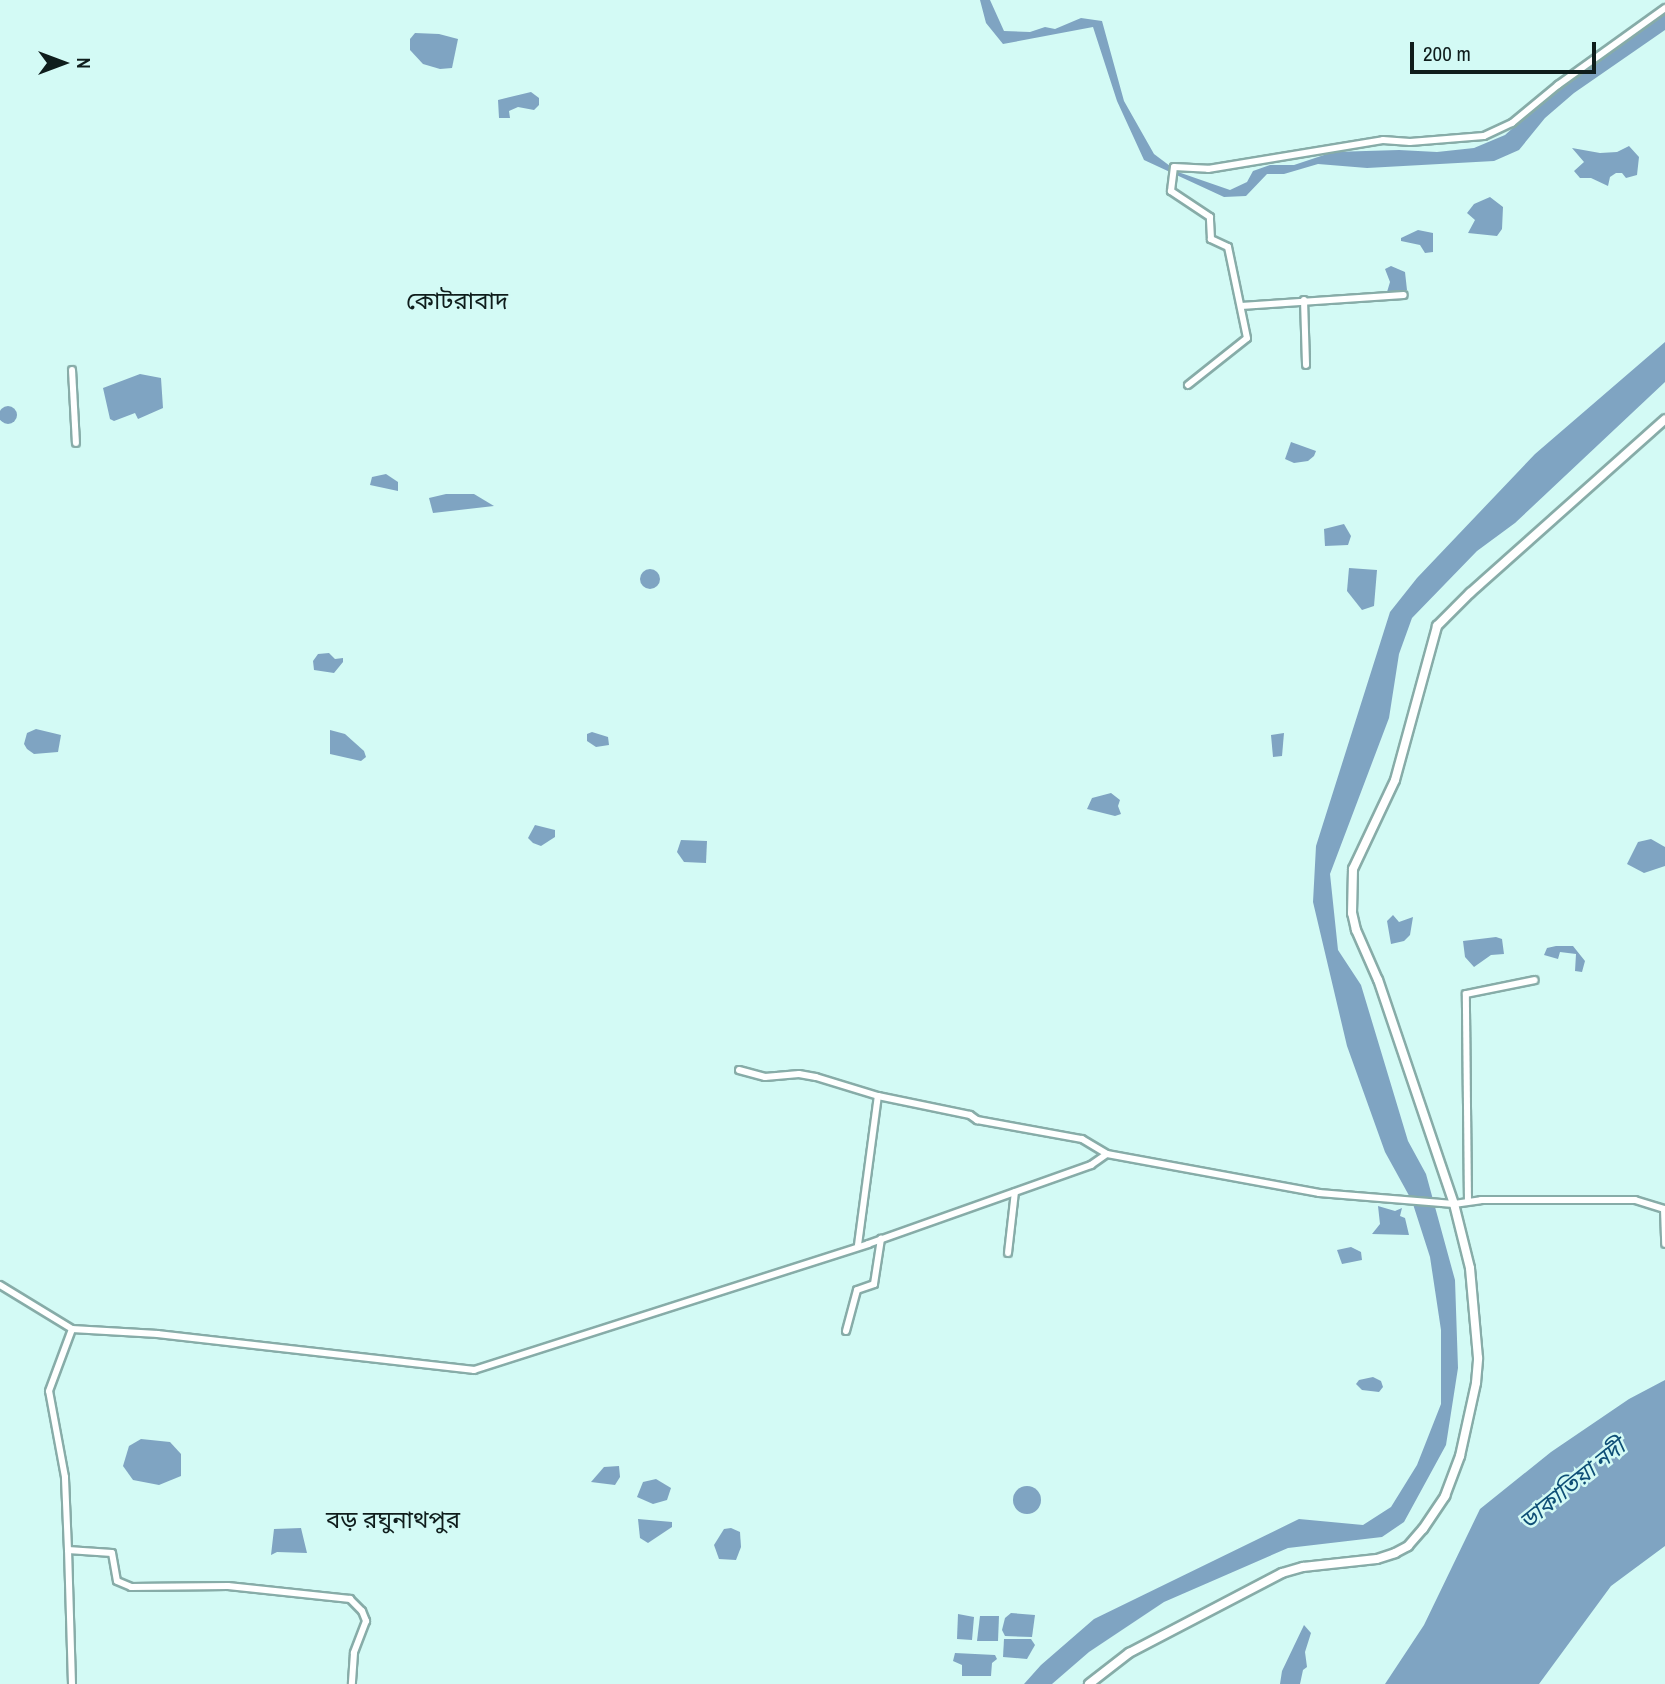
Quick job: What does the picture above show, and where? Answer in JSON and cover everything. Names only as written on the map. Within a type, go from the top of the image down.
[{"type":"main road","points":[[1089,1684],[1129,1653],[1282,1573],[1303,1567],[1377,1559],[1408,1546],[1445,1496],[1460,1456],[1477,1371],[1470,1268],[1454,1203],[1378,980],[1356,930],[1352,913],[1353,869],[1395,780],[1437,626],[1469,593],[1665,419]]},
{"type":"street","points":[[1188,385],[1247,338],[1228,247],[1211,239],[1210,217],[1171,191],[1174,167],[1208,169],[1383,140],[1410,142],[1485,136],[1512,123],[1558,85],[1665,8]]},
{"type":"street","points":[[1241,306],[1404,295]]},
{"type":"street","points":[[1304,300],[1307,365]]},
{"type":"street","points":[[72,370],[76,443]]},
{"type":"street","points":[[1468,1201],[1466,994],[1535,980]]},
{"type":"street","points":[[739,1070],[765,1077],[799,1074],[816,1077],[878,1096],[953,1110],[977,1120],[1082,1139],[1107,1154],[1319,1193],[1454,1203],[1635,1200],[1664,1209],[1665,1244]]},
{"type":"street","points":[[858,1245],[878,1096]]},
{"type":"street","points":[[0,1285],[72,1329],[158,1334],[474,1370],[704,1298],[858,1245],[881,1240],[1091,1165],[1107,1154]]},
{"type":"street","points":[[1008,1253],[1015,1192]]},
{"type":"street","points":[[846,1331],[857,1290],[874,1284],[881,1240]]},
{"type":"street","points":[[72,1329],[49,1391],[65,1477],[72,1684]]},
{"type":"street","points":[[68,1550],[112,1553],[117,1581],[131,1587],[228,1586],[350,1599],[362,1611],[366,1621],[354,1653],[352,1684]]},
{"type":"water","points":[[980,0],[990,0],[1004,31],[1030,32],[1045,27],[1055,29],[1081,18],[1102,21],[1124,101],[1154,154],[1178,172],[1230,190],[1247,182],[1253,171],[1270,165],[1294,165],[1333,152],[1437,152],[1474,148],[1505,135],[1534,109],[1665,13],[1665,30],[1574,93],[1545,118],[1519,150],[1494,161],[1367,168],[1318,164],[1284,174],[1267,174],[1246,196],[1224,197],[1144,160],[1117,101],[1093,27],[1003,44],[986,23]]},
{"type":"water","points":[[415,33],[439,34],[458,39],[452,68],[440,69],[423,64],[410,50],[410,39]]},
{"type":"water","points":[[531,92],[539,98],[539,105],[534,110],[518,107],[509,111],[510,118],[499,118],[498,100]]},
{"type":"water","points":[[1629,146],[1639,157],[1637,175],[1626,178],[1622,173],[1616,173],[1610,177],[1608,186],[1591,178],[1580,178],[1574,171],[1584,162],[1572,148],[1600,153],[1617,152]]},
{"type":"water","points":[[1490,197],[1503,207],[1502,229],[1497,236],[1468,233],[1475,220],[1467,213],[1474,204]]},
{"type":"water","points":[[1418,230],[1433,233],[1433,252],[1425,253],[1420,245],[1401,241],[1401,238]]},
{"type":"water","points":[[1391,266],[1405,272],[1407,290],[1387,292],[1390,282],[1385,269]]},
{"type":"water","points":[[1665,342],[1665,382],[1515,523],[1477,551],[1412,618],[1399,654],[1389,718],[1330,874],[1338,950],[1361,985],[1408,1141],[1426,1174],[1455,1280],[1458,1368],[1446,1445],[1404,1522],[1382,1537],[1288,1548],[1164,1602],[1089,1652],[1052,1684],[1024,1684],[1041,1665],[1094,1619],[1299,1519],[1363,1525],[1391,1507],[1417,1465],[1441,1404],[1441,1330],[1430,1257],[1412,1201],[1385,1152],[1347,1046],[1313,902],[1316,846],[1390,612],[1417,578],[1535,454]]},
{"type":"water","points":[[140,374],[161,378],[163,408],[138,419],[135,413],[114,421],[110,419],[103,388]]},
{"type":"water","points":[[4,406],[12,406],[17,415],[15,422],[4,424],[-1,419],[-1,411]]},
{"type":"water","points":[[1291,442],[1316,451],[1314,456],[1308,461],[1294,463],[1285,459]]},
{"type":"water","points":[[386,474],[398,482],[398,491],[370,485],[372,477]]},
{"type":"water","points":[[446,494],[474,494],[494,506],[433,513],[429,498]]},
{"type":"water","points":[[1344,524],[1351,536],[1348,545],[1325,546],[1324,529]]},
{"type":"water","points":[[1349,568],[1377,570],[1374,606],[1362,610],[1347,591]]},
{"type":"water","points":[[650,569],[657,572],[660,579],[657,586],[650,589],[643,586],[640,579],[643,572]]},
{"type":"water","points":[[329,653],[335,659],[343,658],[334,673],[314,670],[313,661],[318,654]]},
{"type":"water","points":[[36,729],[61,735],[58,752],[34,754],[27,749],[24,744],[27,733]]},
{"type":"water","points":[[330,730],[345,734],[364,751],[366,757],[361,761],[330,754]]},
{"type":"water","points":[[592,732],[608,737],[609,745],[596,747],[587,741],[587,734]]},
{"type":"water","points":[[1284,733],[1282,756],[1273,757],[1271,735]]},
{"type":"water","points":[[1111,793],[1120,800],[1118,806],[1121,814],[1115,816],[1087,809],[1092,798]]},
{"type":"water","points":[[535,825],[555,830],[555,837],[541,846],[533,843],[528,838]]},
{"type":"water","points":[[1651,839],[1665,847],[1665,866],[1644,873],[1627,864],[1638,842]]},
{"type":"water","points":[[681,840],[707,841],[706,863],[684,862],[677,852]]},
{"type":"water","points":[[1393,915],[1399,922],[1413,917],[1410,935],[1404,941],[1391,944],[1387,921]]},
{"type":"water","points":[[1496,937],[1502,939],[1504,954],[1491,955],[1474,967],[1465,957],[1463,941]]},
{"type":"water","points":[[1573,946],[1585,961],[1582,972],[1575,971],[1576,954],[1560,952],[1558,959],[1544,955],[1547,948]]},
{"type":"water","points":[[1378,1206],[1395,1211],[1402,1208],[1400,1216],[1405,1218],[1409,1235],[1372,1234],[1380,1224]]},
{"type":"water","points":[[1351,1247],[1361,1252],[1362,1260],[1342,1264],[1337,1250]]},
{"type":"water","points":[[1373,1377],[1381,1381],[1383,1387],[1379,1392],[1362,1390],[1356,1384],[1359,1380]]},
{"type":"water","name":"ডাকাতিয়া নদী","points":[[1665,1380],[1665,1546],[1611,1586],[1539,1684],[1385,1684],[1424,1625],[1480,1509],[1551,1452],[1629,1399]]},
{"type":"water","points":[[141,1439],[170,1442],[181,1454],[181,1476],[159,1485],[133,1480],[123,1466],[129,1446]]},
{"type":"water","points":[[619,1466],[620,1477],[615,1485],[591,1482],[604,1467]]},
{"type":"water","points":[[656,1479],[671,1488],[667,1500],[653,1504],[637,1497],[643,1482]]},
{"type":"water","points":[[1027,1486],[1037,1490],[1041,1500],[1037,1510],[1027,1514],[1017,1510],[1013,1500],[1017,1490]]},
{"type":"water","points":[[638,1519],[672,1522],[672,1527],[648,1543],[640,1538]]},
{"type":"water","points":[[301,1528],[307,1553],[277,1552],[271,1555],[274,1529]]},
{"type":"water","points":[[731,1528],[740,1532],[741,1547],[736,1560],[719,1559],[714,1545],[724,1529]]},
{"type":"water","points":[[1011,1613],[1035,1615],[1032,1637],[1005,1636],[1002,1630],[1005,1618]]},
{"type":"water","points":[[958,1614],[974,1617],[972,1640],[957,1639]]},
{"type":"water","points":[[980,1616],[999,1616],[998,1641],[977,1641]]},
{"type":"water","points":[[1304,1625],[1311,1633],[1305,1652],[1307,1667],[1303,1670],[1300,1684],[1280,1684],[1282,1671]]},
{"type":"water","points":[[1004,1639],[1031,1639],[1035,1645],[1027,1659],[1003,1657]]},
{"type":"water","points":[[955,1653],[995,1655],[997,1659],[992,1663],[991,1676],[962,1676],[962,1665],[953,1661]]},
{"type":"district","name":"কোটরাবাদ","points":[[457,301]]},
{"type":"district","name":"বড় রঘুনাথপুর","points":[[393,1520]]}]
